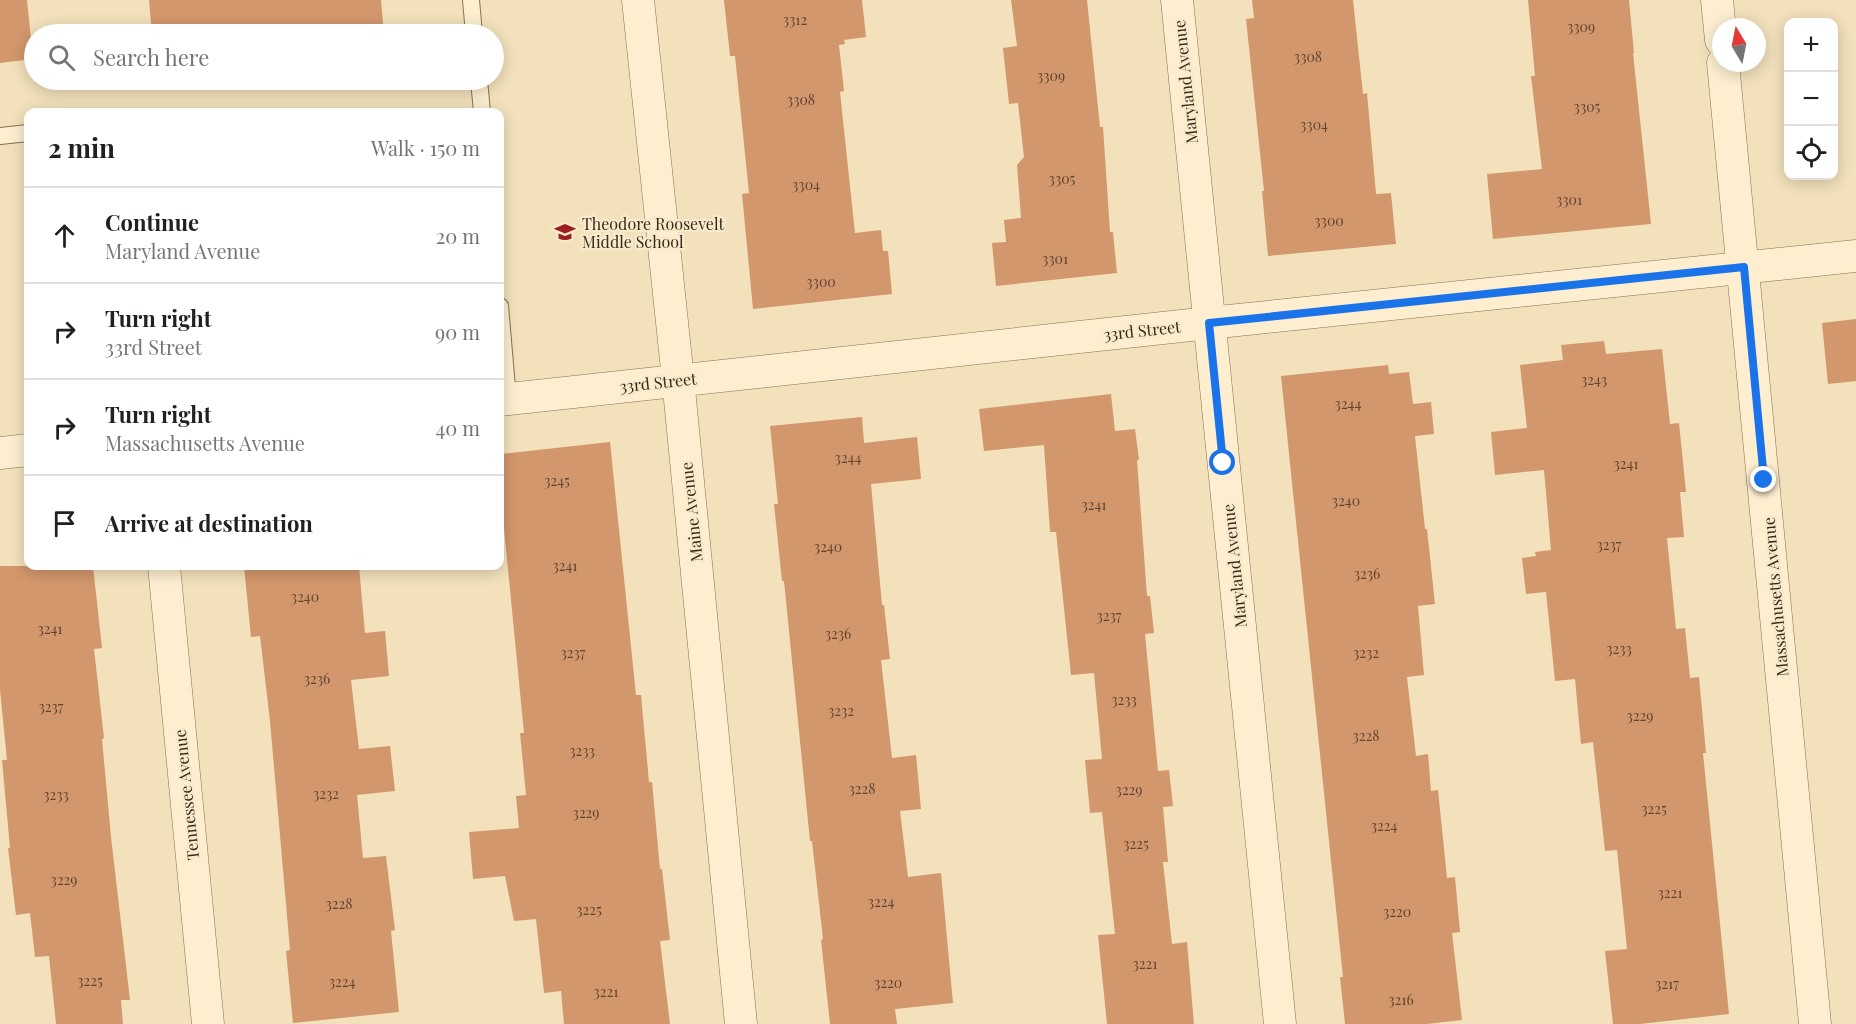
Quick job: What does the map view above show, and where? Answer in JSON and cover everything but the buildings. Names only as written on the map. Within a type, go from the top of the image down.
[{"type":"street","name":"Maine Avenue","points":[[638,0],[678,379],[741,1024]]},
{"type":"street","name":"Maryland Avenue","points":[[1177,0],[1280,1024]]},
{"type":"street","points":[[1717,0],[1719,18]]},
{"type":"street","name":"Massachusetts Avenue","points":[[1724,72],[1815,1024]]},
{"type":"street","name":"33rd Street","points":[[504,399],[1856,256]]},
{"type":"street","points":[[0,453],[24,450]]},
{"type":"street","name":"Tennessee Avenue","points":[[164,570],[208,1024]]},
{"type":"lane","points":[[471,0],[473,24]]},
{"type":"lane","points":[[480,90],[482,108]]},
{"type":"lane","points":[[0,136],[24,133]]},
{"type":"place","name":"Theodore Roosevelt Middle School","points":[[565,232]]},
{"type":"route","points":[[1223,463],[1209,323],[1744,267],[1764,480]]}]
